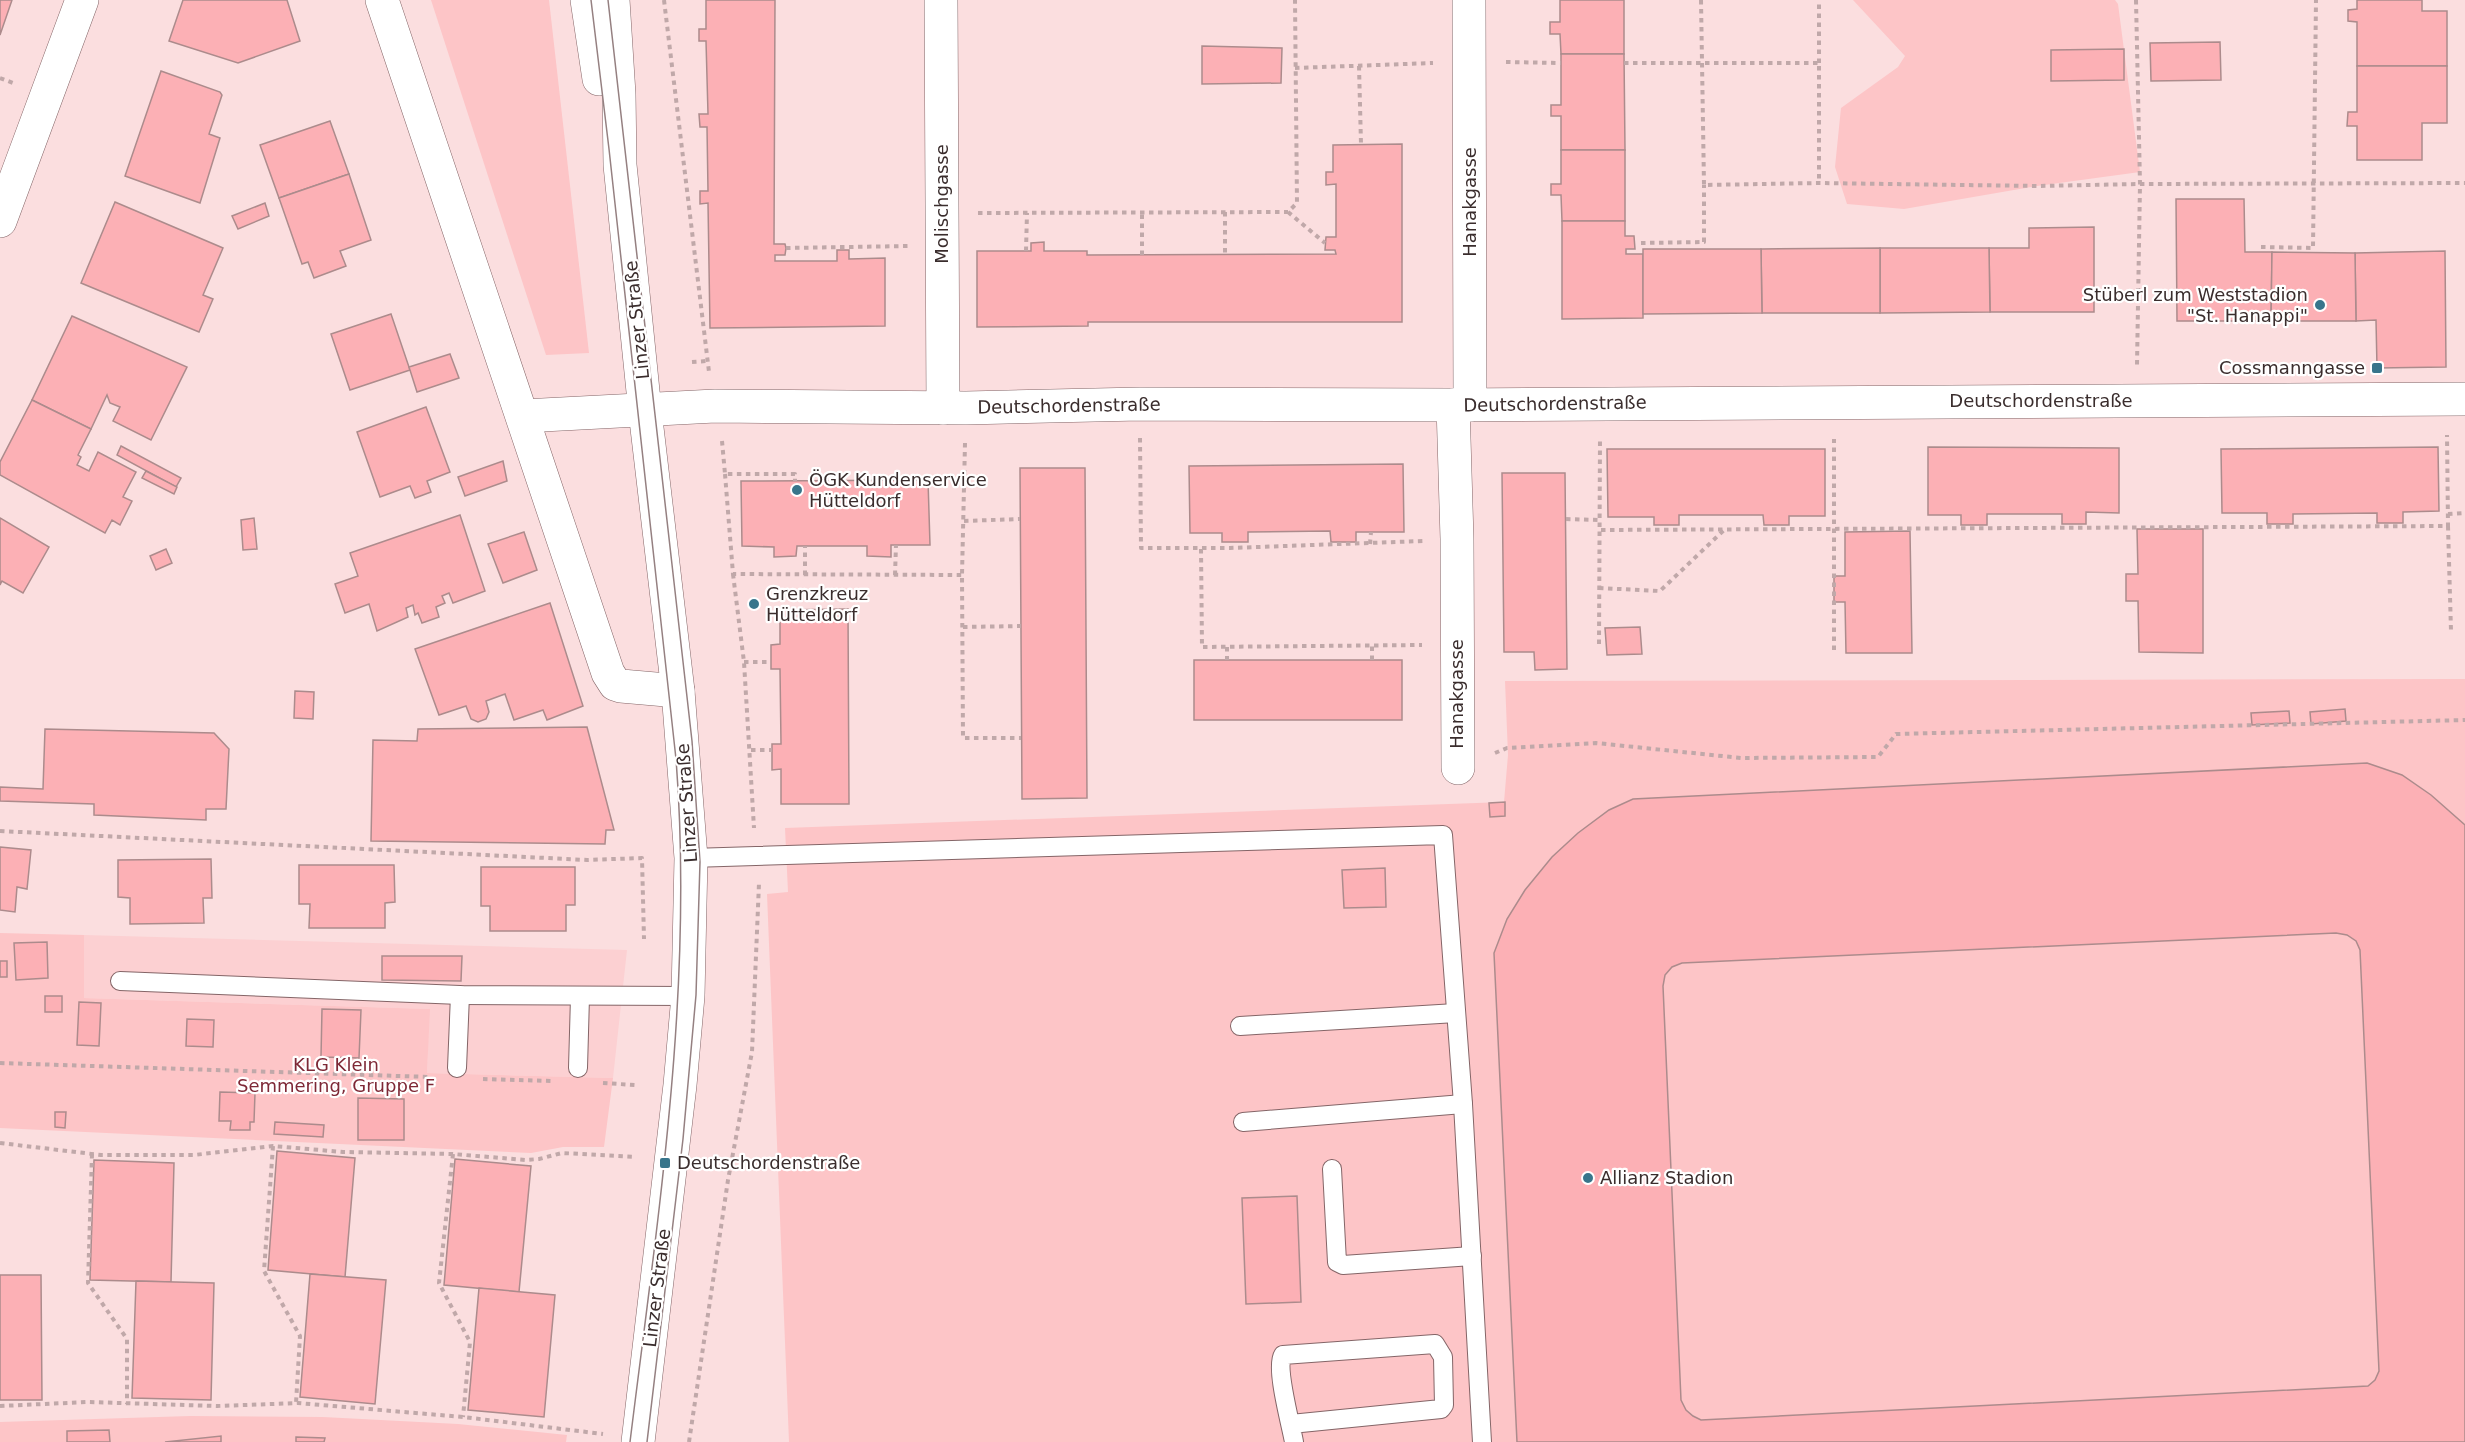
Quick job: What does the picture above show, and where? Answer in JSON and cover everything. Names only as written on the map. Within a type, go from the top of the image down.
[{"type":"street","points":[[0,221],[37,128],[82,0]]},
{"type":"street","points":[[382,0],[611,679],[615,684],[628,688],[678,691]]},
{"type":"street","name":"Linzer Straße","points":[[587,0],[602,96],[620,165]]},
{"type":"street","name":"Linzer Straße","points":[[613,0],[619,94],[620,165],[645,411],[678,691],[691,858],[688,996],[673,1160],[639,1440]]},
{"type":"street","name":"Molischgasse","points":[[940,0],[942,246],[954,408]]},
{"type":"street","name":"Hanakgasse","points":[[1458,768],[1457,539],[1469,0]]},
{"type":"street","name":"Deutschordenstraße","points":[[523,416],[715,406],[954,408],[1140,404],[1461,405],[2465,399]]},
{"type":"lane","points":[[600,0],[620,165]]},
{"type":"lane","points":[[691,858],[1443,836],[1463,1104],[1482,1442]]},
{"type":"lane","points":[[120,981],[460,995],[688,996]]},
{"type":"lane","points":[[457,1068],[460,995]]},
{"type":"lane","points":[[578,1068],[580,997]]},
{"type":"lane","points":[[1240,1026],[1456,1013]]},
{"type":"lane","points":[[1243,1122],[1463,1104]]},
{"type":"lane","points":[[1332,1169],[1337,1262],[1343,1265],[1472,1256]]},
{"type":"lane","points":[[1435,1344],[1443,1357],[1444,1405],[1441,1410],[1292,1433],[1280,1364],[1283,1355],[1435,1344]]},
{"type":"path","points":[[664,0],[707,361],[725,474],[733,574],[962,575]]},
{"type":"path","points":[[1288,212],[1297,203],[1296,0]]},
{"type":"path","points":[[1641,243],[1704,242],[1701,0]]},
{"type":"path","points":[[1819,0],[1819,183]]},
{"type":"path","points":[[2136,0],[2140,184],[2136,401]]},
{"type":"path","points":[[2261,247],[2313,248],[2316,0]]},
{"type":"path","points":[[1296,68],[1469,62],[1561,63]]},
{"type":"path","points":[[1624,63],[1819,63]]},
{"type":"path","points":[[1359,66],[1361,144]]},
{"type":"path","points":[[1704,186],[1819,183],[2037,186],[2465,183]]},
{"type":"path","points":[[1142,212],[1142,255]]},
{"type":"path","points":[[1225,212],[1225,254]]},
{"type":"path","points":[[942,214],[1288,212],[1325,243]]},
{"type":"path","points":[[1026,251],[1027,213]]},
{"type":"path","points":[[786,248],[942,246]]},
{"type":"path","points":[[692,362],[707,361]]},
{"type":"path","points":[[1599,644],[1600,403]]},
{"type":"path","points":[[1834,403],[1834,650]]},
{"type":"path","points":[[1140,404],[1141,548],[1230,549],[1457,539]]},
{"type":"path","points":[[954,408],[964,521],[963,738],[1021,738]]},
{"type":"path","points":[[2447,428],[2451,631]]},
{"type":"path","points":[[725,474],[795,474],[795,481]]},
{"type":"path","points":[[2448,514],[2465,513]]},
{"type":"path","points":[[964,521],[1020,519]]},
{"type":"path","points":[[1566,519],[1600,520]]},
{"type":"path","points":[[1601,530],[2448,526]]},
{"type":"path","points":[[1599,588],[1660,591],[1724,530]]},
{"type":"path","points":[[1371,532],[1371,544]]},
{"type":"path","points":[[1230,542],[1230,549]]},
{"type":"path","points":[[895,575],[896,545]]},
{"type":"path","points":[[805,546],[805,575]]},
{"type":"path","points":[[1201,549],[1202,647],[1457,645]]},
{"type":"path","points":[[963,627],[1021,626]]},
{"type":"path","points":[[1372,646],[1372,660]]},
{"type":"path","points":[[1227,647],[1227,660]]},
{"type":"path","points":[[744,662],[771,662]]},
{"type":"path","points":[[1458,768],[1507,748],[1596,743],[1741,758],[1878,758],[1896,734],[2465,720]]},
{"type":"path","points":[[751,750],[772,750]]},
{"type":"path","points":[[0,831],[587,860],[642,858],[644,939]]},
{"type":"path","points":[[0,1063],[433,1077]]},
{"type":"path","points":[[480,1079],[563,1081]]},
{"type":"path","points":[[595,1082],[635,1084]]},
{"type":"path","points":[[0,1143],[92,1154],[164,1156],[273,1146],[343,1152],[453,1154],[525,1160],[562,1153],[673,1160]]},
{"type":"path","points":[[273,1146],[264,1271],[300,1336],[296,1403]]},
{"type":"path","points":[[92,1154],[88,1282],[127,1339],[127,1404]]},
{"type":"path","points":[[453,1154],[439,1283],[470,1342],[463,1417]]},
{"type":"path","points":[[689,1442],[728,1180]]},
{"type":"path","points":[[0,1406],[88,1402],[218,1406],[296,1403],[463,1417],[639,1440]]},
{"type":"shaded area","points":[[84,935],[627,950],[613,1078],[427,1073],[429,1009],[83,998]]},
{"type":"green space","points":[[431,0],[549,0],[589,353],[546,355]]},
{"type":"green space","points":[[1853,0],[2115,0],[2118,4],[2140,172],[2037,186],[1904,209],[1847,204],[1835,167],[1841,108],[1898,67],[1905,56]]},
{"type":"green space","points":[[2465,679],[2465,1442],[789,1442],[767,894],[788,892],[785,828],[1504,802],[1508,755],[1505,681]]},
{"type":"green space","name":"KLG Klein Semmering, Gruppe F","points":[[0,933],[84,935],[84,998],[430,1009],[427,1073],[613,1078],[604,1147],[563,1147],[531,1153],[0,1128]]},
{"type":"green space","points":[[190,1416],[323,1417],[458,1424],[567,1435],[566,1442],[0,1442],[0,1422]]},
{"type":"building","points":[[0,0],[12,0],[0,35]]},
{"type":"building","points":[[183,0],[287,0],[300,41],[238,63],[169,41]]},
{"type":"building","points":[[706,0],[775,0],[774,244],[785,244],[786,248],[785,255],[775,255],[775,261],[837,261],[837,250],[849,250],[849,259],[885,258],[885,326],[710,328],[708,203],[700,204],[700,191],[708,191],[707,127],[700,127],[699,114],[708,114],[706,41],[699,41],[699,29],[706,29]]},
{"type":"building","points":[[1560,0],[1624,0],[1624,54],[1561,54],[1560,34],[1550,34],[1550,22],[1560,22]]},
{"type":"building","points":[[2357,0],[2422,0],[2422,11],[2447,11],[2447,66],[2357,66],[2357,22],[2348,21],[2348,10],[2357,9]]},
{"type":"building","points":[[2220,42],[2221,80],[2151,81],[2150,43]]},
{"type":"building","points":[[1202,46],[1282,48],[1281,83],[1202,84]]},
{"type":"building","points":[[2124,49],[2124,80],[2051,81],[2051,50]]},
{"type":"building","points":[[1561,54],[1624,54],[1625,150],[1561,150],[1561,116],[1551,116],[1551,105],[1561,105]]},
{"type":"building","points":[[2357,66],[2447,66],[2447,123],[2422,123],[2422,160],[2357,160],[2357,126],[2347,126],[2348,112],[2357,112]]},
{"type":"building","points":[[161,71],[220,92],[222,95],[209,134],[220,138],[200,203],[125,176]]},
{"type":"building","points":[[330,121],[349,174],[279,198],[260,145]]},
{"type":"building","points":[[1402,144],[1402,322],[1088,322],[1088,326],[977,327],[977,251],[1031,251],[1031,243],[1044,242],[1044,251],[1087,251],[1087,255],[1336,254],[1335,250],[1325,250],[1326,237],[1336,237],[1336,184],[1326,185],[1326,172],[1333,172],[1333,145]]},
{"type":"building","points":[[1561,150],[1625,150],[1625,221],[1562,221],[1561,195],[1551,195],[1551,184],[1561,184]]},
{"type":"building","points":[[349,174],[371,240],[340,251],[346,266],[314,278],[308,262],[302,264],[279,198]]},
{"type":"building","points":[[2176,199],[2244,199],[2245,252],[2272,252],[2271,321],[2177,321]]},
{"type":"building","points":[[115,202],[223,248],[203,295],[213,299],[199,332],[81,283]]},
{"type":"building","points":[[265,203],[269,216],[238,229],[232,216]]},
{"type":"building","points":[[1562,221],[1625,221],[1625,236],[1634,236],[1635,249],[1626,249],[1626,254],[1643,254],[1643,318],[1562,319]]},
{"type":"building","points":[[2094,227],[2094,312],[1990,312],[1989,248],[2029,248],[2029,228]]},
{"type":"building","points":[[1880,248],[1989,248],[1990,312],[1880,313]]},
{"type":"building","points":[[1880,248],[1880,313],[1762,313],[1761,249]]},
{"type":"building","points":[[1643,249],[1761,249],[1762,313],[1643,314]]},
{"type":"building","points":[[2445,251],[2446,367],[2377,368],[2376,320],[2356,321],[2355,253]]},
{"type":"building","points":[[2272,252],[2355,253],[2356,321],[2271,321]]},
{"type":"building","points":[[391,314],[410,370],[350,390],[331,334]]},
{"type":"building","points":[[72,316],[187,367],[151,440],[113,421],[120,407],[110,403],[107,395],[91,429],[32,400]]},
{"type":"building","points":[[450,354],[459,378],[417,392],[409,367]]},
{"type":"building","points":[[32,400],[91,429],[78,455],[81,457],[77,465],[89,471],[98,452],[136,472],[123,497],[132,501],[120,525],[112,520],[105,533],[0,475],[0,462]]},
{"type":"building","points":[[426,407],[450,472],[427,481],[431,492],[415,498],[410,486],[380,497],[357,432]]},
{"type":"building","points":[[121,446],[181,478],[176,487],[117,455]]},
{"type":"building","points":[[1928,447],[2119,448],[2119,513],[2086,512],[2086,524],[2062,524],[2062,514],[1987,514],[1987,525],[1961,525],[1961,515],[1928,515]]},
{"type":"building","points":[[2438,447],[2439,511],[2403,512],[2403,523],[2377,523],[2377,513],[2293,514],[2293,524],[2267,524],[2267,513],[2222,513],[2221,449]]},
{"type":"building","points":[[1607,449],[1825,449],[1825,516],[1789,516],[1789,525],[1764,525],[1763,515],[1679,515],[1679,525],[1654,525],[1654,517],[1608,517]]},
{"type":"building","points":[[503,461],[507,481],[465,496],[458,477]]},
{"type":"building","points":[[1403,464],[1404,532],[1356,532],[1356,542],[1331,542],[1330,531],[1248,532],[1248,542],[1222,542],[1222,533],[1190,533],[1189,466]]},
{"type":"building","points":[[1020,468],[1085,468],[1087,798],[1022,799]]},
{"type":"building","points":[[146,471],[177,487],[174,494],[142,478]]},
{"type":"building","points":[[1502,473],[1565,473],[1567,669],[1535,670],[1534,652],[1504,652]]},
{"type":"building","points":[[928,480],[930,545],[891,545],[891,557],[867,556],[867,546],[797,546],[796,556],[774,557],[774,547],[742,546],[741,481]]},
{"type":"building","points":[[460,515],[485,591],[453,603],[449,593],[442,596],[445,603],[436,607],[439,617],[422,623],[418,613],[415,615],[413,605],[406,608],[408,617],[377,631],[369,604],[345,613],[335,584],[358,576],[350,553]]},
{"type":"building","points":[[0,518],[49,547],[23,593],[2,581],[0,585]]},
{"type":"building","points":[[254,518],[257,549],[243,550],[241,520]]},
{"type":"building","points":[[2137,529],[2203,529],[2203,653],[2139,652],[2138,601],[2126,601],[2126,574],[2138,574]]},
{"type":"building","points":[[1910,531],[1912,653],[1846,653],[1845,602],[1834,602],[1834,576],[1845,576],[1845,532]]},
{"type":"building","points":[[524,532],[537,570],[503,583],[488,544]]},
{"type":"building","points":[[166,549],[172,563],[156,570],[150,556]]},
{"type":"building","points":[[550,603],[583,706],[547,720],[543,710],[514,720],[505,694],[486,701],[489,712],[486,719],[478,722],[471,719],[466,706],[439,715],[415,649]]},
{"type":"building","points":[[848,609],[849,804],[781,804],[781,769],[772,770],[772,744],[781,744],[780,669],[771,669],[771,645],[780,644],[780,610]]},
{"type":"building","points":[[1640,627],[1642,654],[1607,655],[1605,628]]},
{"type":"building","points":[[1194,660],[1402,660],[1402,720],[1194,720]]},
{"type":"building","points":[[295,691],[314,692],[313,719],[294,718]]},
{"type":"building","points":[[2345,709],[2346,721],[2311,724],[2310,712]]},
{"type":"building","points":[[2289,711],[2290,723],[2252,725],[2251,713]]},
{"type":"building","points":[[587,727],[614,830],[606,830],[605,844],[371,841],[373,740],[417,741],[418,729]]},
{"type":"building","points":[[45,729],[214,733],[229,749],[226,809],[206,809],[206,820],[94,815],[94,804],[0,801],[0,787],[43,789]]},
{"type":"building","name":"Allianz Stadion","points":[[2367,763],[2402,775],[2431,795],[2465,825],[2465,1442],[1517,1442],[1494,953],[1507,919],[1525,890],[1552,857],[1578,833],[1609,810],[1633,799]],"holes":[[[2336,933],[2347,935],[2356,941],[2360,950],[2379,1371],[2375,1380],[2368,1386],[1701,1420],[1686,1410],[1681,1400],[1663,986],[1665,975],[1672,967],[1682,963]]]},
{"type":"building","points":[[1505,802],[1505,816],[1490,817],[1489,803]]},
{"type":"building","points":[[0,847],[31,850],[27,889],[17,887],[15,912],[0,910]]},
{"type":"building","points":[[211,859],[212,898],[203,898],[204,923],[130,924],[130,898],[118,897],[118,860]]},
{"type":"building","points":[[299,865],[394,865],[395,902],[385,903],[385,928],[309,928],[310,904],[299,904]]},
{"type":"building","points":[[481,867],[575,867],[575,905],[566,905],[566,931],[490,931],[490,906],[481,906]]},
{"type":"building","points":[[1385,868],[1386,907],[1344,908],[1342,870]]},
{"type":"building","points":[[47,942],[48,978],[16,980],[14,943]]},
{"type":"building","points":[[382,956],[462,956],[461,981],[382,980]]},
{"type":"building","points":[[0,961],[7,961],[7,977],[0,977]]},
{"type":"building","points":[[45,996],[62,996],[62,1012],[45,1012]]},
{"type":"building","points":[[79,1002],[101,1003],[99,1046],[77,1045]]},
{"type":"building","points":[[322,1009],[361,1010],[359,1058],[321,1057]]},
{"type":"building","points":[[187,1019],[214,1020],[213,1047],[186,1046]]},
{"type":"building","points":[[220,1092],[255,1093],[254,1122],[250,1122],[250,1130],[230,1130],[231,1121],[219,1121]]},
{"type":"building","points":[[358,1098],[404,1099],[404,1140],[358,1140]]},
{"type":"building","points":[[55,1112],[66,1112],[65,1128],[55,1127]]},
{"type":"building","points":[[275,1122],[324,1125],[323,1137],[274,1134]]},
{"type":"building","points":[[277,1151],[355,1158],[345,1277],[268,1270]]},
{"type":"building","points":[[455,1159],[531,1166],[519,1292],[444,1285]]},
{"type":"building","points":[[94,1160],[174,1163],[171,1282],[90,1280]]},
{"type":"building","points":[[1297,1196],[1301,1302],[1246,1304],[1242,1198]]},
{"type":"building","points":[[310,1274],[386,1280],[375,1404],[300,1397]]},
{"type":"building","points":[[0,1275],[41,1275],[42,1400],[0,1400]]},
{"type":"building","points":[[136,1281],[214,1283],[211,1400],[132,1398]]},
{"type":"building","points":[[479,1288],[555,1295],[544,1417],[468,1410]]},
{"type":"building","points":[[109,1430],[110,1442],[67,1442],[67,1431]]},
{"type":"building","points":[[221,1436],[221,1442],[165,1442]]},
{"type":"building","points":[[296,1437],[325,1438],[324,1442],[296,1442]]},
{"type":"tram line","points":[[591,0],[676,759],[680,845],[677,1016],[670,1101],[662,1187],[630,1442]]},
{"type":"tram line","points":[[608,0],[692,741],[700,862],[696,995],[683,1139],[647,1442]]},
{"type":"place","name":"Stüberl zum Weststadion \"St. Hanappi\"","points":[[2320,305]]},
{"type":"place","name":"Cossmanngasse","points":[[2377,368]]},
{"type":"place","name":"ÖGK Kundenservice Hütteldorf","points":[[797,490]]},
{"type":"place","name":"Grenzkreuz Hütteldorf","points":[[754,604]]},
{"type":"place","name":"Deutschordenstraße","points":[[665,1163]]},
{"type":"place","name":"Allianz Stadion","points":[[1588,1178]]}]
